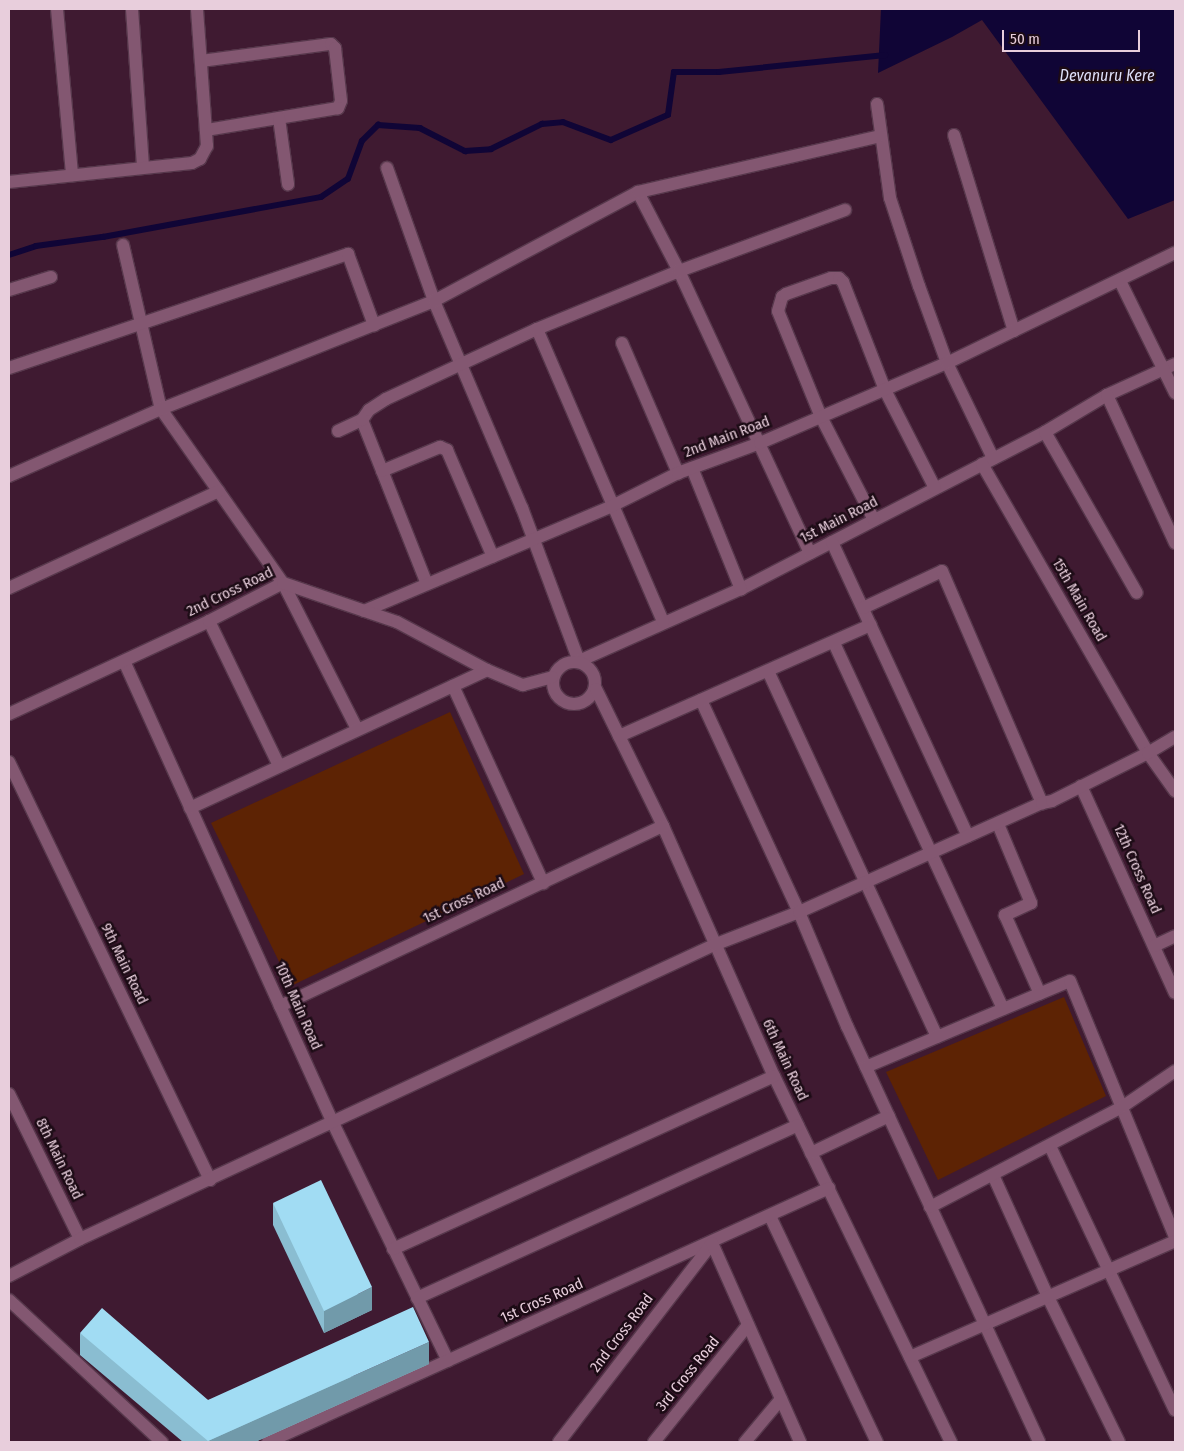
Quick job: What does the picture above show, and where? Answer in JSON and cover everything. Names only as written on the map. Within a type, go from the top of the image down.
[{"type":"street","points":[[57,9],[72,175]]},
{"type":"street","points":[[132,9],[143,168]]},
{"type":"street","points":[[9,182],[192,163],[200,159],[207,146],[198,9]]},
{"type":"street","points":[[201,61],[331,44],[335,48],[341,101],[338,108],[206,130]]},
{"type":"street","name":"15th Main Road","points":[[877,104],[890,198],[947,363],[987,461],[1148,753],[1175,791]]},
{"type":"street","points":[[279,118],[288,184]]},
{"type":"street","points":[[954,135],[1014,332]]},
{"type":"street","points":[[9,476],[161,409],[434,301],[638,192],[881,136]]},
{"type":"street","points":[[388,168],[434,301],[534,540],[579,661],[593,672],[596,689],[585,702],[568,704],[555,694],[552,677],[563,664],[579,661]]},
{"type":"street","points":[[638,192],[679,271],[810,553]]},
{"type":"street","points":[[338,430],[362,420],[369,410],[378,404],[537,329],[679,271],[844,210]]},
{"type":"street","points":[[123,245],[161,409],[283,583],[357,729]]},
{"type":"street","name":"2nd Main Road","points":[[364,611],[612,506],[678,473],[760,443],[947,363],[1175,253]]},
{"type":"street","points":[[9,368],[348,254],[374,325]]},
{"type":"street","points":[[9,290],[52,277]]},
{"type":"street","points":[[874,520],[821,416],[778,311],[782,297],[786,294],[831,278],[840,278],[885,390],[935,488]]},
{"type":"street","points":[[1120,281],[1169,366],[1175,393]]},
{"type":"street","points":[[537,329],[663,622]]},
{"type":"street","points":[[622,343],[678,473]]},
{"type":"street","name":"1st Main Road","points":[[579,661],[663,622],[741,589],[1045,432],[1106,395],[1169,366]]},
{"type":"street","points":[[1106,395],[1175,542]]},
{"type":"street","points":[[362,420],[427,584]]},
{"type":"street","points":[[1045,432],[1137,593]]},
{"type":"street","points":[[382,471],[440,447],[447,450],[493,557]]},
{"type":"street","points":[[692,468],[741,589]]},
{"type":"street","points":[[9,588],[219,490]]},
{"type":"street","points":[[832,542],[968,836]]},
{"type":"street","points":[[863,608],[942,572],[1042,803]]},
{"type":"street","name":"2nd Cross Road","points":[[9,714],[209,621],[283,583],[398,622],[487,670],[523,684],[552,677]]},
{"type":"street","points":[[209,621],[279,766]]},
{"type":"street","points":[[619,736],[870,625]]},
{"type":"street","points":[[834,642],[1003,1009]]},
{"type":"street","name":"10th Main Road","points":[[124,661],[333,1123],[448,1361]]},
{"type":"street","points":[[190,808],[487,670]]},
{"type":"street","points":[[768,671],[937,1037]]},
{"type":"street","points":[[453,686],[543,882]]},
{"type":"street","name":"6th Main Road","points":[[596,689],[663,826],[714,945],[774,1076],[951,1442]]},
{"type":"street","points":[[701,700],[799,912],[866,1067],[1039,1442]]},
{"type":"street","points":[[9,1276],[80,1240],[714,945],[799,912],[1042,803],[1052,801],[1148,753],[1175,737]]},
{"type":"street","name":"9th Main Road","points":[[9,762],[210,1180]]},
{"type":"street","name":"12th Cross Road","points":[[1081,786],[1175,993]]},
{"type":"street","points":[[998,824],[1032,903],[1005,916],[1040,994]]},
{"type":"street","name":"1st Cross Road","points":[[280,1006],[663,826]]},
{"type":"street","points":[[1154,946],[1175,936]]},
{"type":"street","points":[[866,1067],[1070,981],[1175,1237]]},
{"type":"street","points":[[930,1207],[1122,1108],[1175,1071]]},
{"type":"street","points":[[394,1249],[774,1076]]},
{"type":"street","name":"8th Main Road","points":[[9,1094],[80,1240]]},
{"type":"street","points":[[811,1153],[889,1116]]},
{"type":"street","points":[[417,1298],[798,1125]]},
{"type":"street","points":[[1050,1146],[1175,1410]]},
{"type":"street","points":[[993,1175],[1048,1297],[1119,1442]]},
{"type":"street","name":"1st Cross Road","points":[[268,1442],[712,1243],[829,1188]]},
{"type":"street","points":[[770,1216],[878,1442]]},
{"type":"street","points":[[910,1357],[1175,1241]]},
{"type":"street","points":[[712,1243],[800,1442]]},
{"type":"street","name":"2nd Cross Road","points":[[559,1442],[712,1243]]},
{"type":"street","points":[[9,1300],[162,1442]]},
{"type":"street","name":"3rd Cross Road","points":[[654,1442],[748,1325]]},
{"type":"street","points":[[745,1442],[780,1399]]},
{"type":"shaded area","points":[[450,712],[524,874],[291,986],[211,823]]},
{"type":"shaded area","points":[[1064,997],[1106,1096],[938,1180],[886,1072]]},
{"type":"water","name":"Devanuru Kere","points":[[881,9],[1175,9],[1175,200],[1128,219],[982,20],[952,37],[878,73]]},
{"type":"building","points":[[321,1180],[372,1287],[324,1311],[273,1203]]},
{"type":"building","points":[[413,1307],[429,1342],[208,1441],[80,1333],[102,1308],[208,1400]]},
{"type":"waterway","points":[[9,255],[36,246],[103,237],[321,197],[348,179],[362,141],[378,125],[420,128],[465,151],[491,149],[542,124],[563,122],[611,140],[668,115],[674,72],[719,72],[885,55]]}]
